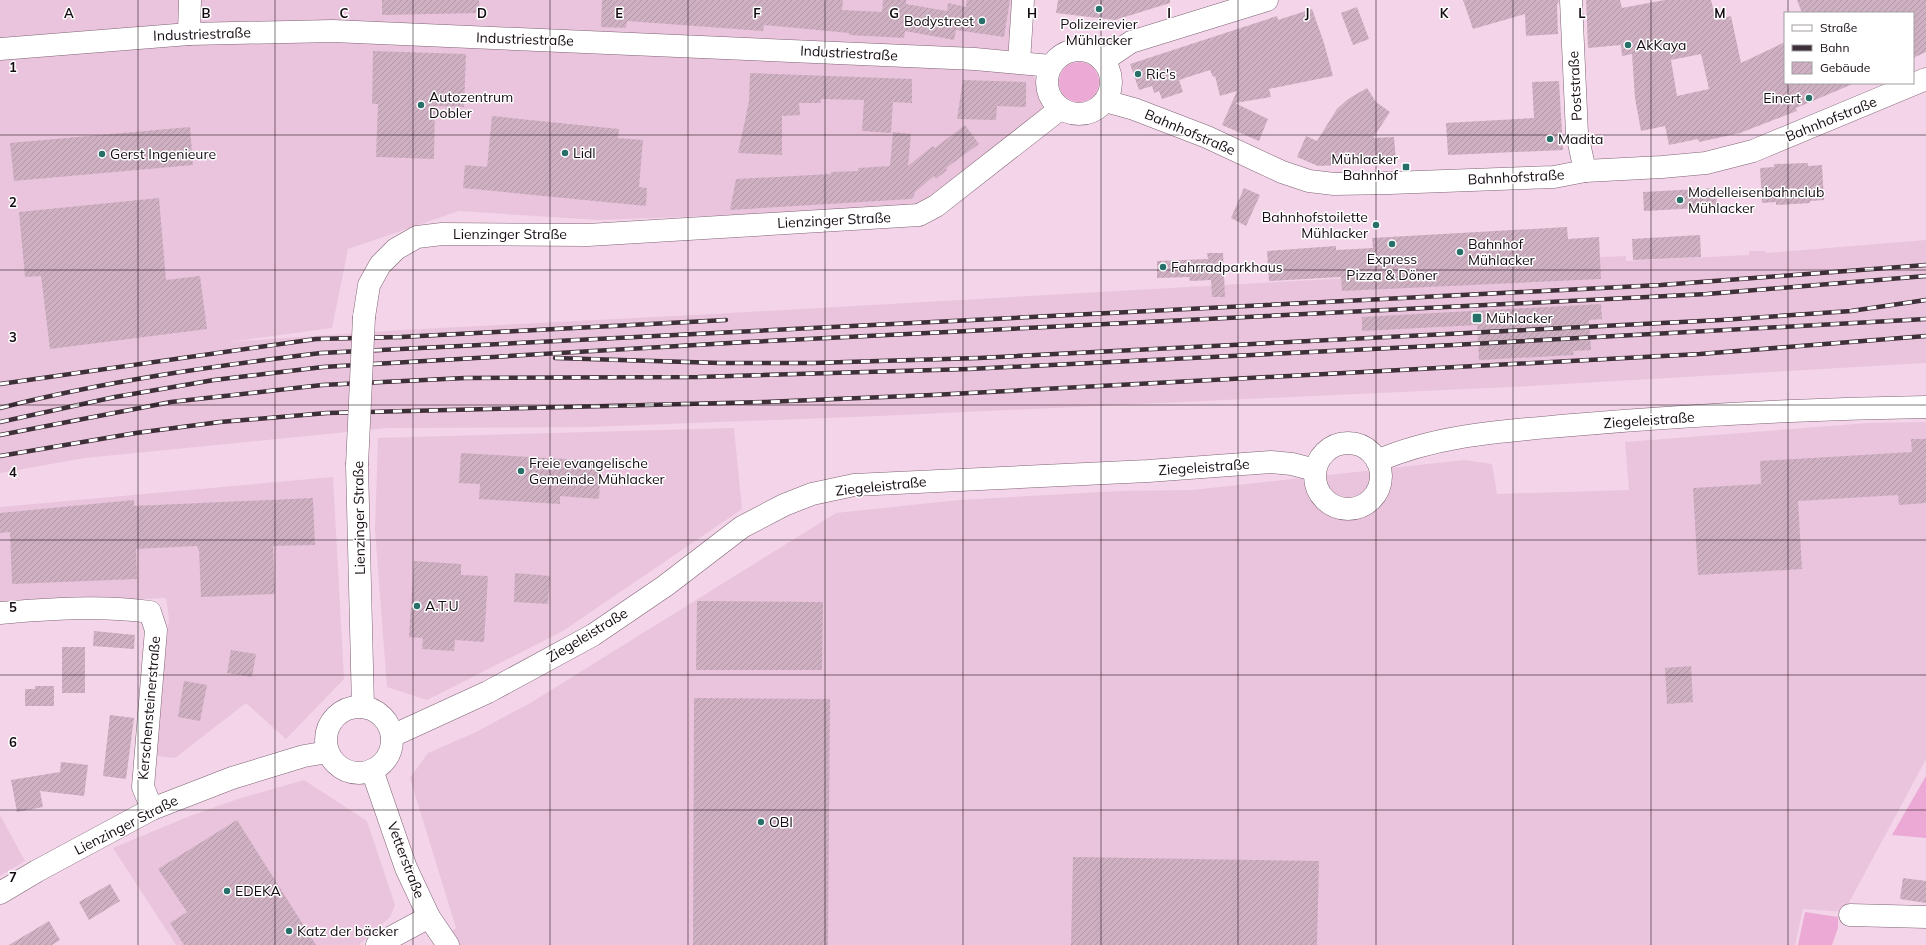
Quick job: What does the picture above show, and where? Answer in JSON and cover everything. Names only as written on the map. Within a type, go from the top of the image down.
[{"type":"street","points":[[188,34],[190,0]]},
{"type":"street","points":[[1019,62],[1023,0]]},
{"type":"street","points":[[1103,61],[1131,42],[1267,0]]},
{"type":"street","name":"Poststraße","points":[[1571,0],[1577,134],[1585,171]]},
{"type":"street","name":"Industriestraße","points":[[0,49],[188,34],[333,31],[1019,62],[1051,66]]},
{"type":"street","points":[[1076,50],[1086,51],[1095,54],[1103,61],[1110,76],[1109,94],[1098,108],[1089,113],[1079,115],[1060,109],[1053,102],[1048,94],[1046,84],[1047,74],[1051,66],[1062,55],[1076,50]]},
{"type":"street","name":"Bahnhofstraße","points":[[1105,101],[1142,111],[1207,138],[1282,172],[1309,181],[1334,184],[1390,183],[1554,177],[1585,171],[1706,163],[1753,151],[1926,79]]},
{"type":"street","name":"Lienzinger Straße","points":[[363,707],[357,465],[364,317],[369,285],[380,265],[396,249],[416,238],[442,234],[588,235],[919,215],[936,206],[960,188],[1060,109]]},
{"type":"street","name":"Ziegeleistraße","points":[[1377,461],[1419,445],[1534,429],[1668,418],[1926,407]]},
{"type":"street","points":[[1343,443],[1353,443],[1363,446],[1377,461],[1380,472],[1380,483],[1376,493],[1369,501],[1359,506],[1348,508],[1337,506],[1327,501],[1317,487],[1315,470],[1319,460],[1325,452],[1333,446],[1343,443]]},
{"type":"street","name":"Ziegeleistraße","points":[[392,736],[488,692],[593,635],[665,586],[742,527],[784,505],[812,494],[854,485],[1148,471],[1271,462],[1292,464],[1315,470]]},
{"type":"street","name":"Kerschensteinerstraße","points":[[0,613],[130,609],[150,612],[156,630],[143,787],[152,809]]},
{"type":"street","points":[[363,707],[374,710],[382,717],[389,726],[392,736],[391,747],[387,757],[381,765],[362,773],[351,772],[342,768],[334,761],[328,752],[326,741],[328,730],[333,720],[341,712],[352,708],[363,707]]},
{"type":"street","name":"Lienzinger Straße","points":[[0,893],[37,870],[152,809],[232,778],[304,756],[328,752]]},
{"type":"street","name":"Vetterstraße","points":[[372,770],[406,868],[429,917],[448,945]]},
{"type":"street","points":[[1850,915],[1926,917]]},
{"type":"street","points":[[377,945],[429,917]]},
{"type":"shaded area","points":[[0,0],[1031,0],[1025,41],[1043,111],[915,208],[599,220],[459,211],[348,249],[332,328],[229,342],[400,330],[1383,276],[1581,258],[1626,256],[1626,261],[1749,255],[1749,251],[1765,251],[1766,253],[1926,240],[1926,363],[1529,386],[879,416],[588,427],[387,428],[85,458],[0,473]]},
{"type":"shaded area","points":[[1079,62],[1087,64],[1093,68],[1097,74],[1099,82],[1097,90],[1093,96],[1087,100],[1079,102],[1071,100],[1065,96],[1061,90],[1059,82],[1061,74],[1065,68],[1071,64]]},
{"type":"shaded area","points":[[1926,422],[1926,759],[1844,912],[1803,909],[1795,945],[433,945],[456,928],[410,778],[428,753],[474,733],[532,702],[836,513],[959,500],[1121,491],[1192,490],[1464,460],[1492,464],[1497,494],[1629,490],[1625,442],[1868,423]]},
{"type":"shaded area","points":[[734,428],[742,509],[563,631],[427,700],[387,687],[375,530],[378,438]]},
{"type":"shaded area","points":[[333,477],[344,679],[286,739],[246,703],[175,758],[155,756],[169,618],[166,598],[0,604],[0,507]]},
{"type":"shaded area","points":[[1926,776],[1926,838],[1892,835]]},
{"type":"shaded area","points":[[304,780],[367,821],[395,905],[390,917],[359,945],[176,945],[113,848],[190,816],[238,799]]},
{"type":"shaded area","points":[[0,815],[25,861],[0,876]]},
{"type":"shaded area","points":[[1805,912],[1838,917],[1838,928],[1832,945],[1798,945]]},
{"type":"building","points":[[382,0],[479,0],[480,13],[382,15]]},
{"type":"building","points":[[602,0],[843,0],[842,10],[882,12],[883,0],[906,0],[906,4],[947,11],[948,3],[966,7],[967,0],[1010,0],[1004,37],[956,30],[954,40],[905,31],[904,38],[849,35],[849,33],[764,25],[763,31],[627,21],[626,28],[601,27]]},
{"type":"building","points":[[1058,0],[1170,0],[1170,3],[1115,20],[1056,13]]},
{"type":"building","points":[[1463,0],[1559,0],[1557,5],[1558,34],[1526,36],[1525,14],[1473,29]]},
{"type":"building","points":[[1586,0],[1620,0],[1622,8],[1665,0],[1711,0],[1716,20],[1731,16],[1741,63],[1784,42],[1784,84],[1853,84],[1796,108],[1797,111],[1740,133],[1699,142],[1698,139],[1669,145],[1665,126],[1641,131],[1635,98],[1632,54],[1622,56],[1621,45],[1588,48]],"holes":[[[1701,54],[1709,89],[1677,96],[1671,60]]]},
{"type":"building","points":[[1797,0],[1926,0],[1926,52],[1914,58],[1914,12],[1802,12]]},
{"type":"building","points":[[1357,7],[1369,39],[1353,45],[1341,13]]},
{"type":"building","points":[[1312,9],[1324,43],[1333,76],[1269,89],[1271,97],[1235,103],[1268,119],[1259,141],[1222,125],[1237,91],[1220,96],[1215,76],[1213,77],[1210,70],[1179,80],[1183,92],[1162,99],[1159,91],[1154,93],[1152,86],[1139,90],[1130,64],[1277,16],[1278,20]]},
{"type":"building","name":"Autozentrum Dobler","points":[[373,51],[466,54],[464,107],[435,106],[434,159],[376,157],[378,104],[372,104]]},
{"type":"building","points":[[750,73],[912,79],[912,103],[893,102],[891,133],[862,131],[864,100],[821,99],[821,103],[799,103],[800,115],[782,116],[782,155],[738,153],[749,101]]},
{"type":"building","points":[[963,80],[1026,82],[1026,107],[997,106],[996,120],[957,119]]},
{"type":"building","points":[[1559,81],[1563,150],[1448,155],[1446,123],[1534,118],[1532,82]]},
{"type":"building","points":[[1367,88],[1376,102],[1390,112],[1373,138],[1394,137],[1396,162],[1318,166],[1297,157],[1306,136],[1317,141],[1337,109],[1348,99]]},
{"type":"building","name":"Lidl","points":[[492,116],[619,129],[618,138],[643,140],[639,187],[647,188],[646,206],[463,188],[465,165],[487,167]]},
{"type":"building","points":[[965,125],[979,144],[946,168],[947,170],[936,179],[934,176],[915,192],[911,199],[730,210],[736,179],[831,174],[831,172],[858,171],[858,168],[890,166],[893,132],[911,134],[908,166],[933,146],[935,148]]},
{"type":"building","name":"Gerst Ingenieure","points":[[190,127],[193,165],[14,181],[10,143]]},
{"type":"building","points":[[1808,163],[1808,166],[1822,165],[1824,200],[1810,201],[1810,203],[1776,205],[1776,202],[1762,203],[1760,168],[1774,167],[1774,164]]},
{"type":"building","points":[[1244,188],[1260,195],[1246,226],[1231,218]]},
{"type":"building","name":"Modelleisenbahnclub Mühlacker","points":[[1716,188],[1717,207],[1644,211],[1643,192]]},
{"type":"building","points":[[159,198],[166,280],[200,276],[207,329],[50,349],[41,276],[25,277],[19,212]]},
{"type":"building","points":[[1567,227],[1568,239],[1599,237],[1601,279],[1342,291],[1341,277],[1269,281],[1267,251],[1336,246],[1336,250],[1373,248],[1372,238]]},
{"type":"building","points":[[1700,235],[1701,257],[1633,260],[1632,239]]},
{"type":"building","points":[[1207,253],[1223,253],[1225,297],[1212,297],[1211,280],[1190,281],[1189,277],[1157,278],[1157,261],[1208,259]]},
{"type":"building","points":[[1601,304],[1602,319],[1589,320],[1591,350],[1573,351],[1574,355],[1479,360],[1477,325],[1362,331],[1362,317]]},
{"type":"building","points":[[1911,439],[1926,439],[1926,503],[1899,505],[1898,495],[1798,501],[1802,569],[1698,575],[1693,488],[1761,484],[1760,461],[1912,452]]},
{"type":"building","name":"Freie evangelische Gemeinde Mühlacker","points":[[461,453],[601,461],[599,499],[560,496],[560,504],[479,499],[480,484],[459,483]]},
{"type":"building","points":[[313,498],[315,545],[273,546],[275,594],[201,597],[199,549],[197,546],[136,549],[137,579],[12,584],[10,532],[0,533],[0,513],[134,500],[134,506]]},
{"type":"building","points":[[414,561],[461,564],[461,575],[488,576],[484,642],[455,640],[454,651],[422,649],[423,638],[409,637]]},
{"type":"building","points":[[515,573],[550,576],[548,604],[514,602]]},
{"type":"building","points":[[697,601],[823,602],[822,670],[696,670]]},
{"type":"building","points":[[94,631],[135,635],[134,649],[93,646]]},
{"type":"building","points":[[62,647],[85,647],[85,693],[62,693]]},
{"type":"building","points":[[231,650],[256,654],[252,677],[227,673]]},
{"type":"building","points":[[1691,666],[1693,702],[1667,704],[1665,668]]},
{"type":"building","points":[[184,681],[207,685],[200,721],[178,717]]},
{"type":"building","points":[[35,686],[54,686],[54,706],[25,706],[25,689],[35,689]]},
{"type":"building","name":"OBI","points":[[694,698],[830,699],[828,945],[693,945]]},
{"type":"building","points":[[110,715],[134,718],[126,779],[103,776]]},
{"type":"building","points":[[61,762],[88,765],[84,796],[40,791],[43,807],[17,812],[11,780],[60,772]]},
{"type":"building","name":"EDEKA","points":[[237,820],[316,945],[184,945],[170,923],[187,912],[158,869]]},
{"type":"building","points":[[1073,857],[1319,861],[1317,945],[1071,945]]},
{"type":"building","points":[[1903,878],[1926,881],[1926,903],[1900,899]]},
{"type":"building","points":[[110,884],[120,901],[89,920],[79,902]]},
{"type":"building","points":[[49,921],[60,940],[52,945],[9,945]]},
{"type":"railway","points":[[0,408],[40,398],[160,375],[321,353],[1661,285],[1926,265]]},
{"type":"railway","points":[[0,422],[115,397],[214,380],[323,367],[747,342],[1707,294],[1926,276]]},
{"type":"railway","points":[[555,358],[720,363],[813,363],[979,358],[1721,320],[1851,311],[1926,300]]},
{"type":"railway","points":[[0,435],[171,402],[322,385],[465,378],[698,377],[969,369],[1453,345],[1926,319]]},
{"type":"railway","points":[[0,384],[316,339],[401,337],[726,320]]},
{"type":"railway","points":[[0,456],[136,433],[220,422],[327,413],[765,402],[932,395],[1700,354],[1926,336]]},
{"type":"place","name":"Polizeirevier Mühlacker","points":[[1099,9]]},
{"type":"place","name":"Bodystreet","points":[[982,21]]},
{"type":"place","name":"AkKaya","points":[[1628,45]]},
{"type":"place","name":"Ric's","points":[[1138,74]]},
{"type":"place","name":"Einert","points":[[1809,98]]},
{"type":"place","name":"Autozentrum Dobler","points":[[421,105]]},
{"type":"place","name":"Madita","points":[[1550,139]]},
{"type":"place","name":"Lidl","points":[[565,153]]},
{"type":"place","name":"Gerst Ingenieure","points":[[102,154]]},
{"type":"place","name":"Mühlacker Bahnhof","points":[[1406,167]]},
{"type":"place","name":"Modelleisenbahnclub Mühlacker","points":[[1680,200]]},
{"type":"place","name":"Bahnhofstoilette Mühlacker","points":[[1376,225]]},
{"type":"place","name":"Express Pizza & Döner","points":[[1392,244]]},
{"type":"place","name":"Bahnhof Mühlacker","points":[[1460,252]]},
{"type":"place","name":"Fahrradparkhaus","points":[[1163,267]]},
{"type":"place","name":"Mühlacker","points":[[1477,318]]},
{"type":"place","name":"Freie evangelische Gemeinde Mühlacker","points":[[521,471]]},
{"type":"place","name":"A.T.U","points":[[417,606]]},
{"type":"place","name":"OBI","points":[[761,822]]},
{"type":"place","name":"EDEKA","points":[[227,891]]},
{"type":"place","name":"Katz der bäcker","points":[[289,931]]}]
